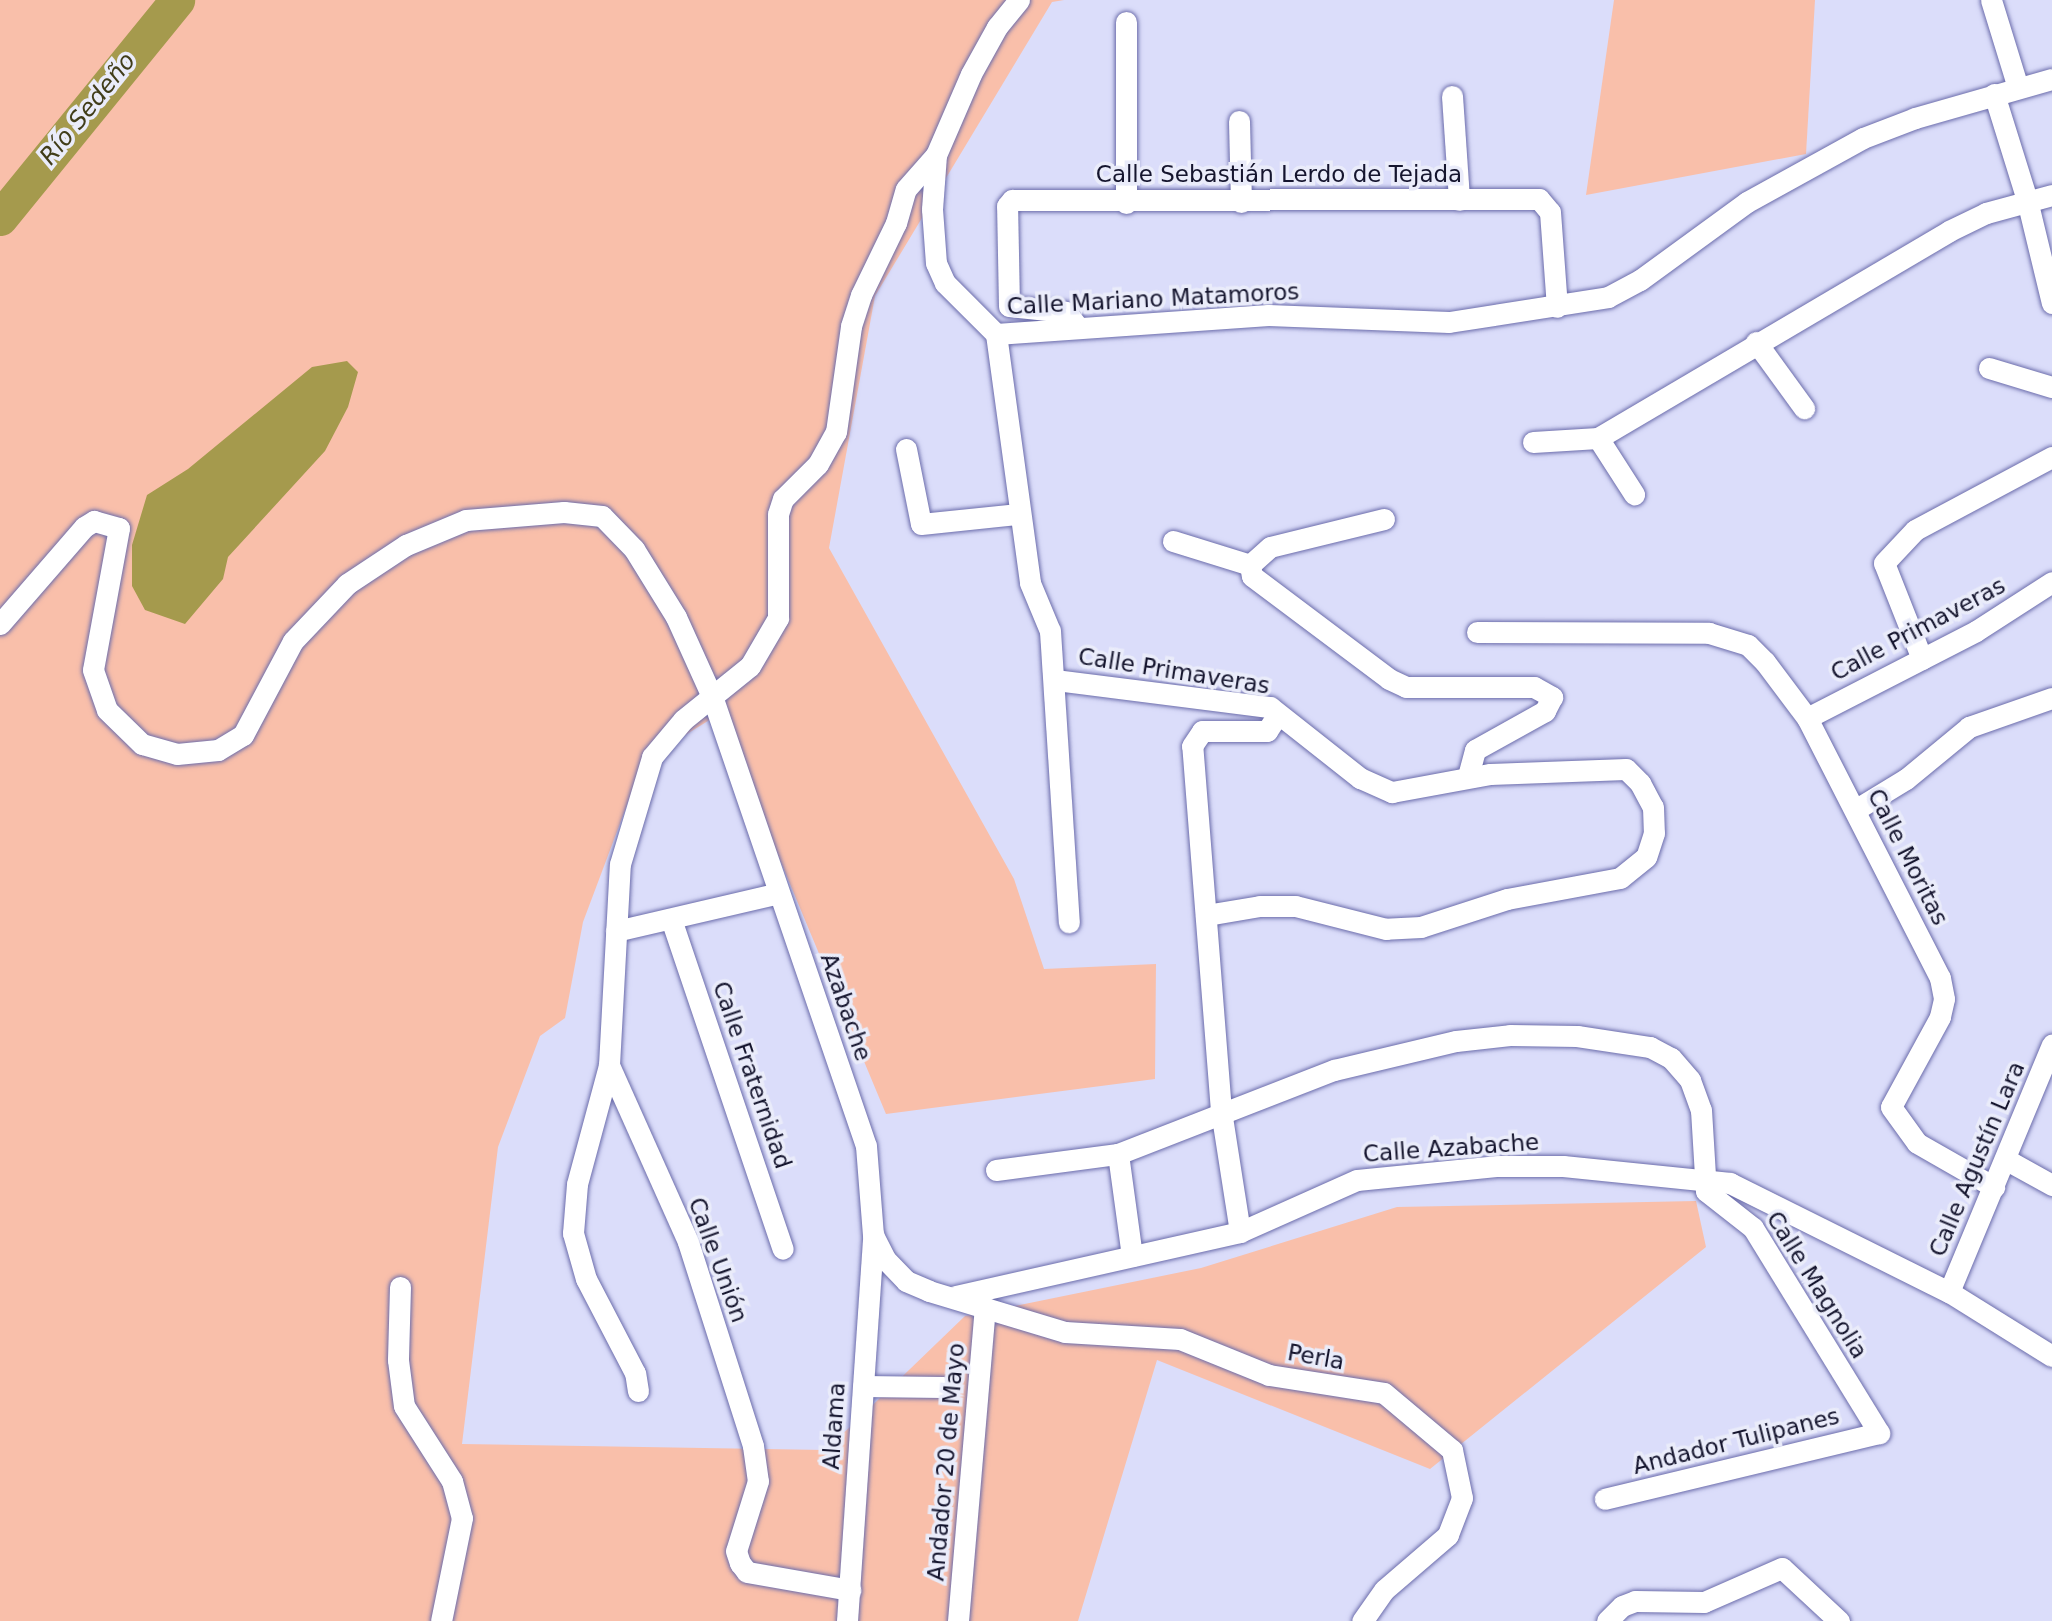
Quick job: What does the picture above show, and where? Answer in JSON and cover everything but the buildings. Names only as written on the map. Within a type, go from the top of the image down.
[{"type":"street","points":[[638,1391],[635,1373],[586,1279],[573,1233],[577,1184],[609,1065],[620,864],[652,757],[683,720],[713,699],[750,666],[778,618],[778,513],[783,499],[829,449],[836,432],[851,326],[861,295],[896,223],[906,189],[936,155],[971,74],[997,27],[1019,0]]},
{"type":"street","points":[[1991,0],[2018,88]]},
{"type":"street","points":[[1126,22],[1126,203]]},
{"type":"street","name":"Calle Mariano Matamoros","points":[[996,334],[1077,326],[1268,315],[1449,322],[1557,307],[1624,290],[1747,202],[1863,138],[1994,94],[2052,79]]},
{"type":"street","points":[[1994,94],[2027,201],[2052,303]]},
{"type":"street","points":[[1452,96],[1459,200]]},
{"type":"street","points":[[1239,121],[1241,202]]},
{"type":"street","points":[[936,155],[932,209],[936,263],[945,283],[996,334],[1018,514],[1030,583],[1050,631],[1055,680],[1058,807],[1069,922]]},
{"type":"street","points":[[1533,442],[1598,438],[1756,342],[1949,231],[2027,201],[2052,195]]},
{"type":"street","name":"Calle Sebastián Lerdo de Tejada","points":[[1077,326],[1066,312],[1009,306],[1007,206],[1012,200],[1126,203],[1539,199],[1550,212],[1557,307]]},
{"type":"street","points":[[1756,342],[1804,408]]},
{"type":"street","points":[[1989,368],[2052,387]]},
{"type":"street","points":[[1598,438],[1634,494]]},
{"type":"street","points":[[906,449],[921,524],[1018,514]]},
{"type":"street","points":[[1922,659],[1884,563],[1914,530],[2052,457]]},
{"type":"street","name":"Azabache","points":[[0,624],[83,527],[94,521],[119,528],[93,670],[107,709],[142,744],[177,754],[218,750],[243,735],[293,641],[347,584],[406,545],[466,520],[564,512],[603,516],[620,530],[676,617],[713,699],[866,1146],[873,1235],[886,1260],[906,1281],[953,1296]]},
{"type":"street","points":[[1251,565],[1270,547],[1384,519]]},
{"type":"street","points":[[1173,541],[1251,565]]},
{"type":"street","points":[[1251,565],[1259,585],[1406,687],[1534,687],[1552,697],[1545,712],[1475,750],[1468,777]]},
{"type":"street","name":"Calle Primaveras","points":[[1807,718],[2013,610],[2052,582]]},
{"type":"street","name":"Calle Moritas","points":[[1477,632],[1709,633],[1748,645],[1807,718],[1940,978],[1944,999],[1932,1037],[1891,1107],[1917,1143],[1994,1186]]},
{"type":"street","name":"Calle Primaveras","points":[[1055,680],[1270,707],[1377,788],[1403,791],[1468,777],[1626,769],[1640,783],[1653,807],[1654,833],[1646,857],[1620,878],[1507,899],[1403,930],[1295,906],[1260,906],[1206,915]]},
{"type":"street","points":[[1855,810],[1906,779],[1961,732],[2052,698]]},
{"type":"street","points":[[1240,1232],[1220,1111],[1193,740],[1202,731],[1267,731],[1278,714]]},
{"type":"street","points":[[616,931],[779,893]]},
{"type":"street","name":"Calle Fraternidad","points":[[671,919],[783,1249]]},
{"type":"street","points":[[996,1170],[1118,1154],[1220,1111],[1334,1070],[1456,1041],[1510,1035],[1577,1036],[1650,1047],[1671,1058],[1690,1080],[1700,1110],[1702,1177]]},
{"type":"street","name":"Calle Agustín Lara","points":[[1950,1292],[2052,1045]]},
{"type":"street","name":"Calle Unión","points":[[609,1065],[688,1242],[753,1446],[758,1480],[736,1551],[740,1563],[747,1572],[850,1590]]},
{"type":"street","points":[[1118,1154],[1132,1256]]},
{"type":"street","points":[[2005,1159],[2052,1185]]},
{"type":"street","name":"Calle Azabache","points":[[953,1296],[1240,1232],[1357,1180],[1498,1166],[1702,1177],[1756,1193],[1950,1292],[2052,1356]]},
{"type":"street","name":"Calle Magnolia","points":[[1702,1177],[1706,1191],[1753,1228],[1879,1433]]},
{"type":"street","name":"Aldama","points":[[847,1621],[873,1235]]},
{"type":"street","points":[[400,1287],[398,1360],[404,1406],[452,1481],[462,1518],[441,1621]]},
{"type":"street","name":"Perla","points":[[953,1296],[1065,1332],[1180,1339],[1269,1375],[1384,1393],[1452,1450],[1462,1498],[1448,1535],[1384,1590],[1362,1621]]},
{"type":"street","name":"Andador 20 de Mayo","points":[[958,1621],[985,1307]]},
{"type":"street","points":[[863,1386],[943,1387]]},
{"type":"street","name":"Andador Tulipanes","points":[[1605,1499],[1879,1433]]},
{"type":"street","points":[[1607,1621],[1622,1606],[1654,1601],[1704,1602],[1782,1568],[1839,1621]]},
{"type":"street","points":[[1654,1601],[1669,1621]]},
{"type":"shaded area","points":[[0,0],[1064,0],[1052,2],[875,296],[829,548],[1014,879],[1044,969],[1156,964],[1155,1079],[886,1114],[719,714],[655,754],[630,797],[583,922],[565,1018],[540,1036],[498,1147],[462,1444],[826,1450],[965,1316],[1201,1268],[1397,1207],[1696,1201],[1706,1247],[1430,1469],[1157,1360],[1078,1621],[0,1621]]},
{"type":"shaded area","points":[[1614,0],[1815,0],[1806,154],[1586,195]]},
{"type":"shaded area","points":[[347,361],[358,372],[348,407],[325,451],[228,557],[223,579],[185,624],[145,610],[132,586],[132,545],[147,495],[188,469],[312,367]]},
{"type":"waterway","name":"Río Sedeño","points":[[0,218],[177,0]]}]
